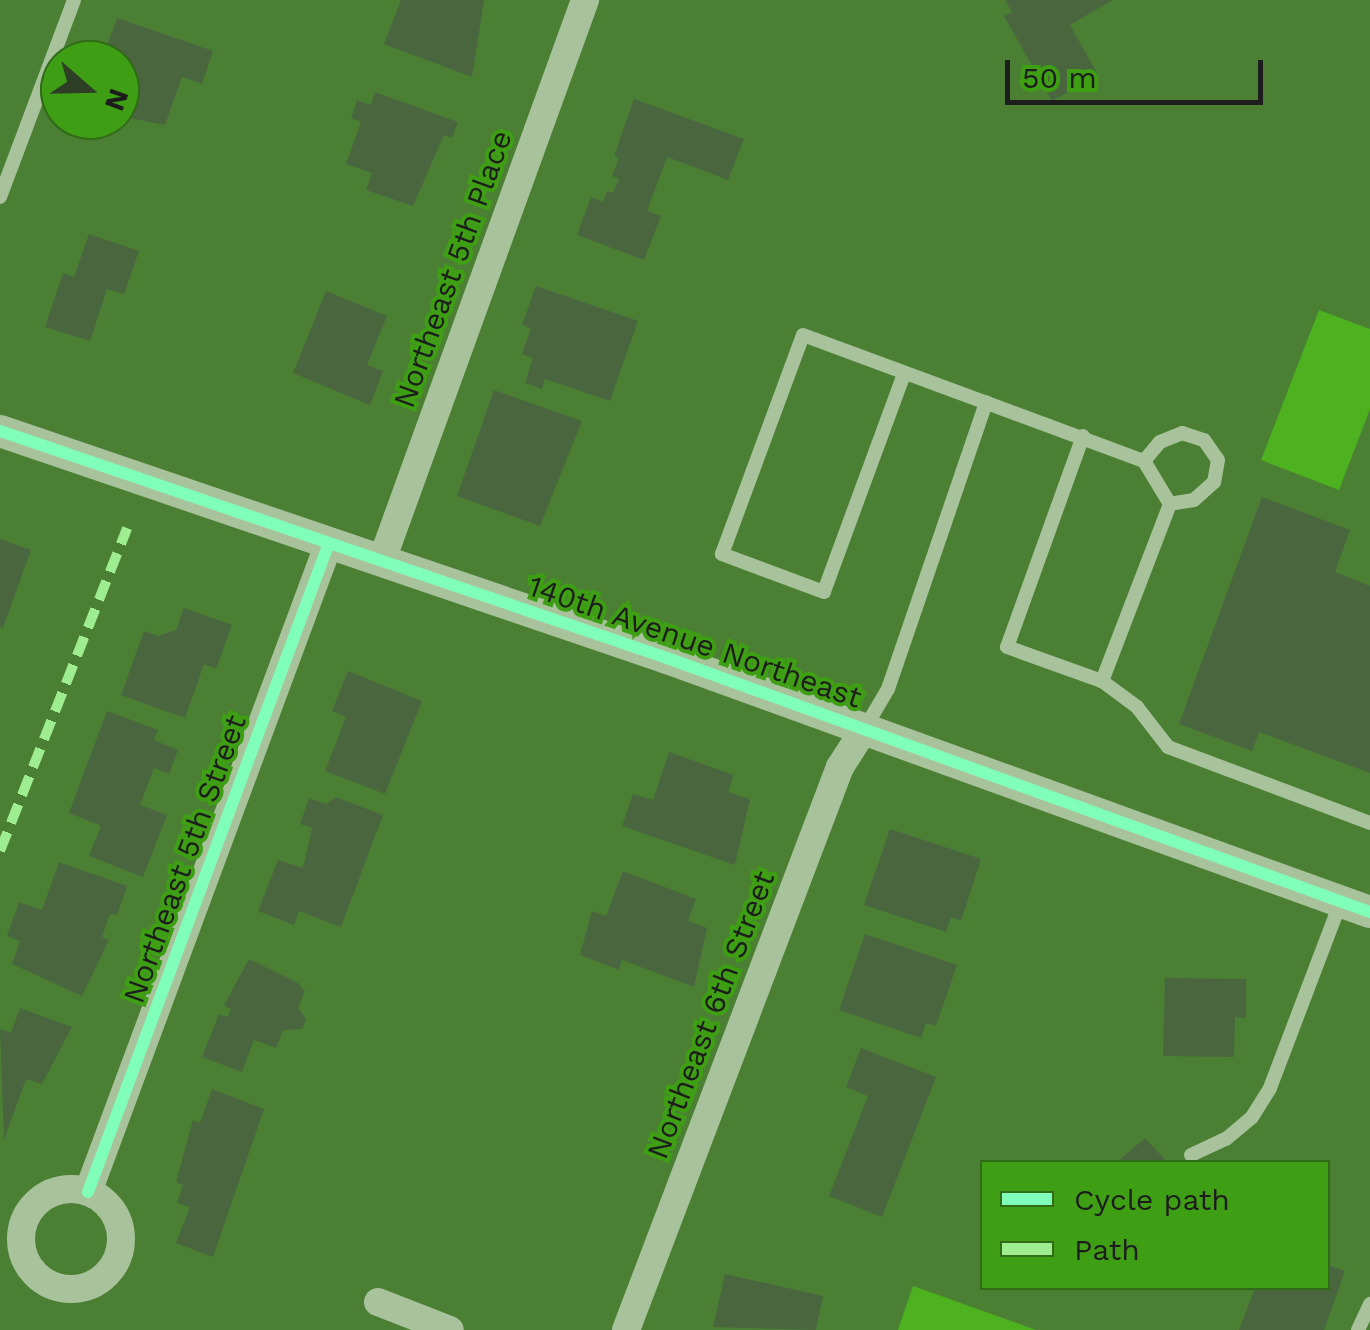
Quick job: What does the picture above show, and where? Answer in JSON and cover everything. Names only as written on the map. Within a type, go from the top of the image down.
[{"type":"street","name":"Northeast 5th Place","points":[[382,560],[585,0]]},
{"type":"street","name":"140th Avenue Northeast","points":[[0,431],[865,728],[1355,907]]},
{"type":"street","name":"Northeast 5th Street","points":[[88,1192],[329,543]]},
{"type":"street","name":"Northeast 6th Street","points":[[626,1330],[840,767],[865,728]]},
{"type":"street","points":[[378,1302],[450,1330]]},
{"type":"lane","points":[[0,197],[74,0]]},
{"type":"lane","points":[[904,374],[824,592],[722,554],[804,336],[1144,461],[1170,504]]},
{"type":"lane","points":[[865,728],[888,689],[986,402]]},
{"type":"lane","points":[[1144,461],[1160,442],[1182,433],[1204,440],[1218,460],[1214,482],[1194,500],[1170,504]]},
{"type":"lane","points":[[1084,436],[1007,647],[1102,682],[1137,708],[1168,746],[1370,823]]},
{"type":"lane","points":[[1102,682],[1170,504]]},
{"type":"lane","points":[[1191,1156],[1239,1128],[1270,1088],[1355,907]]},
{"type":"lane","points":[[1358,1330],[1370,1304]]},
{"type":"green space","points":[[1319,310],[1370,329],[1370,409],[1339,490],[1261,460]]},
{"type":"green space","points":[[913,1286],[1036,1330],[898,1330]]},
{"type":"building","points":[[401,0],[484,0],[472,77],[384,44]]},
{"type":"building","points":[[1005,0],[1113,0],[1070,25],[1098,75],[1052,101],[1004,16],[1012,12]]},
{"type":"building","points":[[117,18],[213,51],[202,84],[182,77],[165,125],[140,120],[140,40],[109,40]]},
{"type":"building","points":[[375,92],[458,122],[452,138],[444,135],[413,206],[366,190],[372,173],[346,164],[361,122],[351,118],[357,100],[371,105]]},
{"type":"building","points":[[634,99],[744,139],[728,180],[667,157],[647,211],[661,216],[644,260],[577,235],[591,197],[603,202],[607,191],[613,193],[619,179],[612,176],[619,158],[614,156]]},
{"type":"building","points":[[89,234],[139,251],[124,294],[107,289],[90,341],[45,327],[63,273],[74,277]]},
{"type":"building","points":[[536,286],[638,321],[610,401],[545,379],[542,389],[525,383],[533,358],[522,354],[531,328],[522,325]]},
{"type":"building","points":[[326,291],[387,316],[367,365],[383,371],[370,405],[293,373]]},
{"type":"building","points":[[494,390],[582,421],[540,526],[457,496]]},
{"type":"building","points":[[1262,497],[1350,530],[1335,572],[1370,586],[1370,773],[1259,732],[1252,751],[1179,724]]},
{"type":"building","points":[[0,539],[31,550],[3,628],[0,627]]},
{"type":"building","points":[[184,608],[232,625],[216,669],[204,664],[185,718],[121,695],[144,631],[158,636],[176,630]]},
{"type":"building","points":[[348,671],[422,701],[385,794],[325,771],[346,717],[332,711]]},
{"type":"building","points":[[107,711],[158,730],[154,740],[178,750],[169,774],[154,768],[140,805],[167,815],[143,877],[89,856],[101,826],[69,813]]},
{"type":"building","points":[[669,752],[734,775],[728,792],[750,799],[735,865],[622,826],[633,794],[653,800]]},
{"type":"building","points":[[336,797],[383,815],[341,927],[299,911],[294,925],[258,911],[278,860],[303,868],[312,828],[300,824],[309,798],[326,804]]},
{"type":"building","points":[[890,829],[981,859],[961,921],[951,917],[946,932],[864,905]]},
{"type":"building","points":[[59,862],[127,886],[117,915],[110,914],[102,937],[109,940],[82,996],[12,964],[20,941],[7,936],[19,902],[42,910]]},
{"type":"building","points":[[623,871],[696,899],[688,921],[707,928],[694,987],[622,960],[619,970],[580,955],[592,911],[606,916]]},
{"type":"building","points":[[865,934],[957,965],[936,1026],[926,1023],[921,1038],[839,1010]]},
{"type":"building","points":[[249,959],[298,983],[305,991],[298,1008],[306,1019],[302,1029],[283,1030],[276,1048],[254,1040],[242,1072],[202,1057],[219,1014],[228,1017],[231,1009],[224,1005]]},
{"type":"building","points":[[1165,978],[1246,979],[1246,1018],[1235,1017],[1234,1057],[1163,1056]]},
{"type":"building","points":[[20,1008],[72,1027],[42,1084],[26,1079],[4,1140],[0,1029],[11,1033]]},
{"type":"building","points":[[861,1048],[936,1077],[882,1217],[829,1196],[868,1096],[846,1087]]},
{"type":"building","points":[[212,1089],[264,1109],[213,1257],[176,1243],[190,1207],[177,1203],[183,1185],[176,1182],[193,1120],[200,1123]]},
{"type":"building","points":[[1145,1138],[1165,1160],[1119,1160]]},
{"type":"building","points":[[1330,1266],[1345,1271],[1324,1330],[1239,1330],[1254,1290],[1330,1290]]},
{"type":"building","points":[[725,1274],[823,1296],[816,1330],[713,1327]]},
{"type":"marked path","points":[[0,851],[127,528]]},
{"type":"cycle path","points":[[0,431],[667,658],[1370,912]]},
{"type":"cycle path","points":[[88,1192],[329,543]]}]
